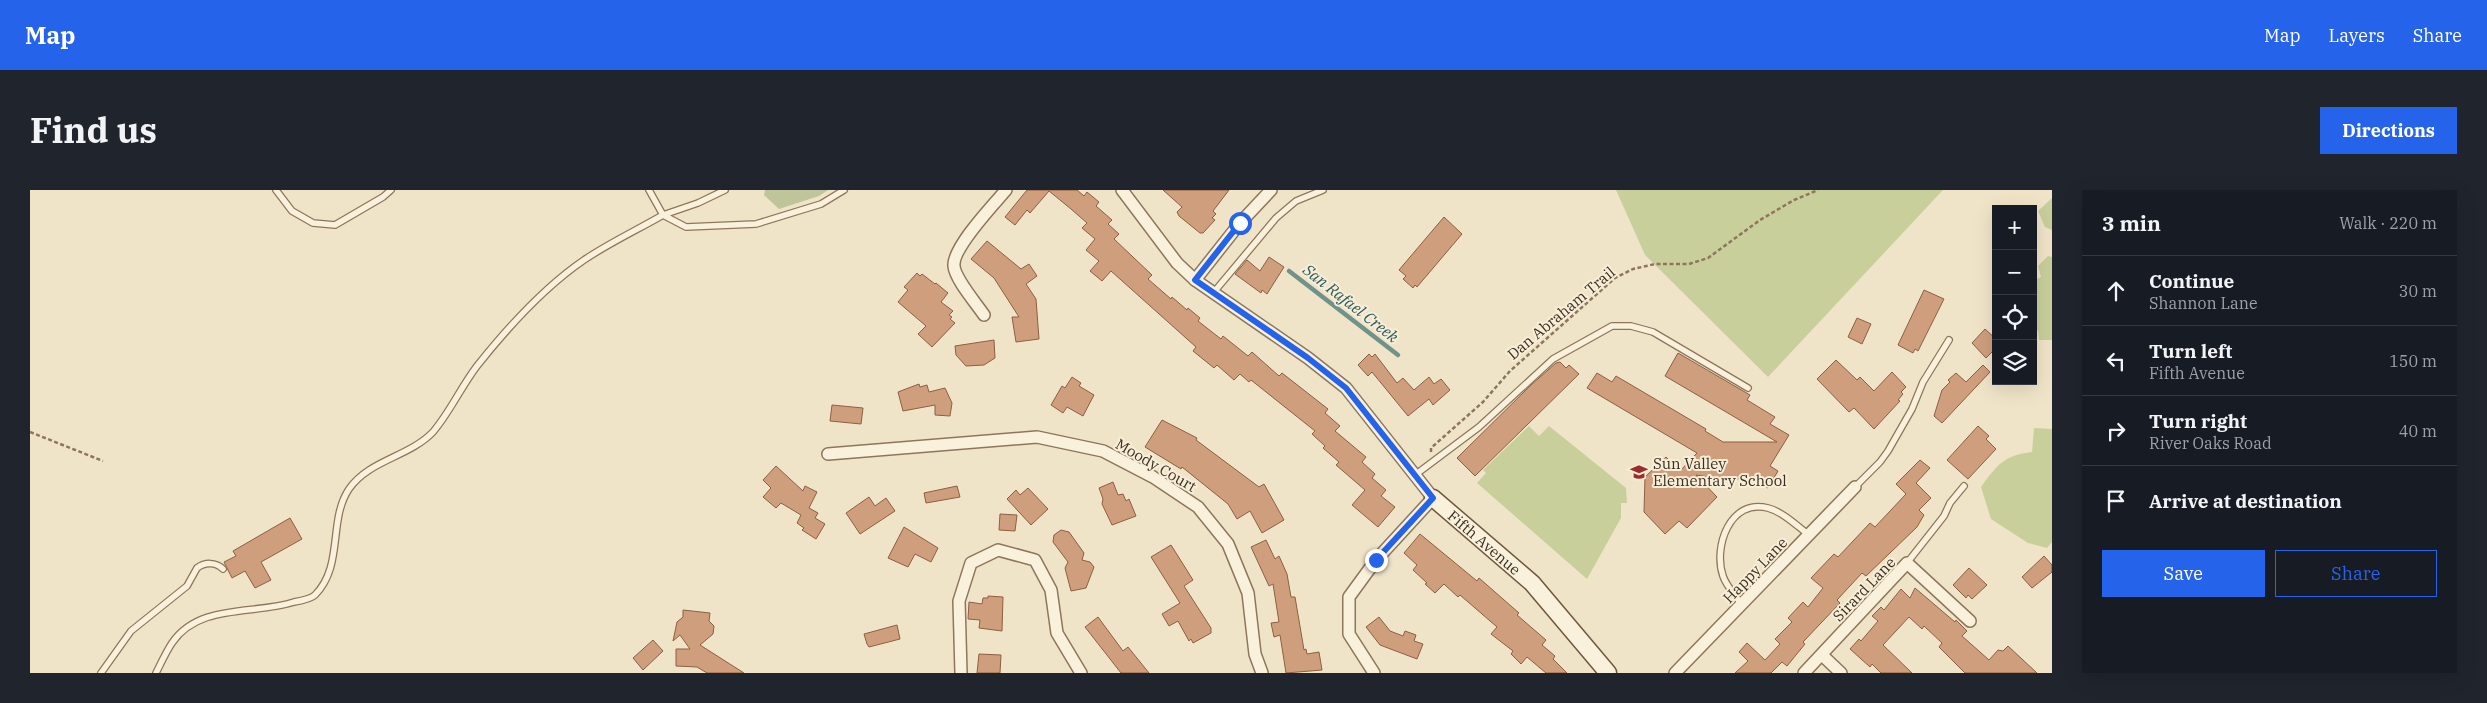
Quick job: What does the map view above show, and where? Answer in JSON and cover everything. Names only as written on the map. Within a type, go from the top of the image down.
[{"type":"street","points":[[984,315],[957,275],[954,265],[955,257],[966,238],[1006,190]]},
{"type":"street","name":"Fifth Avenue","points":[[1122,190],[1176,263],[1195,280],[1308,358],[1346,388],[1433,498],[1532,584],[1608,673]]},
{"type":"street","points":[[1195,280],[1240,223],[1271,190]]},
{"type":"street","name":"Moody Court","points":[[828,454],[1036,437],[1103,451],[1153,477],[1198,507],[1228,544],[1248,593],[1256,654],[1262,673]]},
{"type":"street","name":"Happy Lane","points":[[1675,673],[1855,487]]},
{"type":"street","points":[[1372,673],[1350,634],[1349,597],[1376,560],[1433,498]]},
{"type":"street","points":[[961,673],[959,601],[971,563],[998,550],[1035,560],[1052,590],[1057,633],[1081,673]]},
{"type":"street","name":"Sirard Lane","points":[[1804,673],[1907,563],[1970,622]]},
{"type":"street","points":[[1822,655],[1841,673]]},
{"type":"lane","points":[[276,190],[292,211],[314,223],[335,225],[383,197],[391,190]]},
{"type":"lane","points":[[649,190],[663,215],[686,227],[756,224],[821,204],[844,190]]},
{"type":"lane","points":[[156,673],[172,642],[188,626],[213,615],[285,605],[314,596],[331,566],[335,552],[341,506],[349,489],[362,474],[412,449],[433,432],[478,366],[539,296],[584,260],[663,215],[698,203],[725,190]]},
{"type":"lane","points":[[1214,292],[1276,218],[1296,201],[1323,190]]},
{"type":"lane","points":[[1415,475],[1432,460],[1480,427],[1553,359],[1612,326],[1631,326],[1653,332],[1748,388]]},
{"type":"lane","points":[[1855,487],[1880,462],[1891,445],[1912,409],[1923,382],[1949,340]]},
{"type":"lane","points":[[1907,563],[1944,516],[1950,503],[1964,486]]},
{"type":"lane","points":[[1742,605],[1723,577],[1720,556],[1724,536],[1734,517],[1743,509],[1755,506],[1769,508],[1809,535]]},
{"type":"lane","points":[[101,673],[131,631],[187,586],[197,568],[209,564],[220,566],[223,569]]},
{"type":"path","name":"Dan Abraham Trail","points":[[1432,460],[1431,448],[1483,402],[1510,371],[1615,278],[1634,269],[1648,266],[1689,264],[1708,258],[1760,220],[1794,200],[1818,190]]},
{"type":"path","points":[[30,432],[103,462]]},
{"type":"green space","points":[[765,190],[828,190],[819,196],[779,209],[764,195]]},
{"type":"green space","points":[[1616,190],[1943,190],[1768,377],[1645,255]]},
{"type":"green space","points":[[2052,198],[2052,230],[2045,227],[2038,211]]},
{"type":"green space","points":[[2048,256],[2052,257],[2052,340],[2039,340],[2037,331],[2037,279],[2041,277],[2038,266]]},
{"type":"green space","points":[[1529,426],[1539,436],[1549,426],[1626,488],[1627,503],[1621,503],[1621,518],[1587,579],[1477,483],[1486,473],[1483,470]]},
{"type":"green space","points":[[2034,428],[2052,429],[2052,542],[2047,548],[2028,543],[1991,519],[1981,487],[2002,462],[2022,453],[2032,452]]},
{"type":"building","points":[[1027,190],[1077,190],[1084,196],[1087,192],[1099,202],[1096,206],[1112,220],[1108,224],[1119,234],[1114,239],[1152,275],[1148,279],[1171,299],[1172,297],[1187,310],[1188,308],[1200,318],[1198,321],[1221,339],[1223,336],[1248,356],[1252,352],[1279,376],[1282,373],[1328,409],[1325,413],[1340,426],[1335,431],[1366,457],[1362,462],[1375,474],[1372,478],[1386,490],[1381,496],[1395,507],[1378,527],[1352,505],[1365,490],[1336,465],[1339,462],[1323,448],[1325,446],[1312,434],[1315,431],[1251,380],[1249,382],[1240,374],[1234,380],[1217,365],[1214,368],[1193,351],[1196,347],[1111,271],[1102,281],[1090,271],[1099,261],[1086,250],[1095,239],[1082,228],[1087,223],[1071,209],[1049,191],[1030,213],[1027,210],[1015,225],[1005,217]]},
{"type":"building","points":[[1163,190],[1229,190],[1213,211],[1216,214],[1212,218],[1215,220],[1203,233],[1200,233],[1179,216],[1177,212],[1182,207]]},
{"type":"building","points":[[1444,217],[1462,234],[1417,287],[1415,285],[1413,288],[1403,279],[1406,276],[1399,270]]},
{"type":"building","points":[[987,241],[1021,269],[1029,264],[1037,276],[1026,284],[1036,299],[1039,339],[1016,342],[1012,317],[1019,317],[994,278],[971,259]]},
{"type":"building","points":[[1269,257],[1284,267],[1267,294],[1262,290],[1261,293],[1235,274],[1247,260],[1260,271]]},
{"type":"building","points":[[917,273],[936,283],[948,293],[941,302],[953,311],[949,315],[952,317],[950,319],[955,323],[932,347],[918,334],[926,326],[898,302],[908,290],[904,287]]},
{"type":"building","points":[[1924,290],[1944,299],[1918,351],[1915,349],[1913,353],[1898,345]]},
{"type":"building","points":[[1857,318],[1871,324],[1862,344],[1848,337]]},
{"type":"building","points":[[1985,329],[1992,335],[1992,352],[1986,358],[1972,343]]},
{"type":"building","points":[[994,340],[995,358],[984,365],[966,366],[956,355],[955,346]]},
{"type":"building","points":[[1678,353],[1750,395],[1747,400],[1775,417],[1770,424],[1789,435],[1770,466],[1778,471],[1768,488],[1750,478],[1747,482],[1741,478],[1732,481],[1696,475],[1717,497],[1687,528],[1679,521],[1665,534],[1644,512],[1645,477],[1666,457],[1680,471],[1697,453],[1587,388],[1597,373],[1612,382],[1616,376],[1706,429],[1705,431],[1723,442],[1777,442],[1665,376]]},
{"type":"building","points":[[1369,354],[1372,357],[1375,354],[1397,383],[1403,378],[1414,390],[1429,377],[1434,384],[1441,379],[1450,390],[1433,405],[1429,399],[1408,416],[1372,372],[1368,376],[1358,365]]},
{"type":"building","points":[[1836,360],[1857,380],[1860,377],[1874,391],[1892,372],[1906,387],[1901,392],[1903,394],[1898,400],[1900,401],[1874,429],[1854,408],[1849,412],[1817,379]]},
{"type":"building","points":[[1560,362],[1566,368],[1569,365],[1579,374],[1475,476],[1457,458],[1531,385],[1556,363]]},
{"type":"building","points":[[1983,365],[1990,372],[1942,423],[1934,416],[1942,390],[1950,382],[1948,380],[1956,373],[1966,382]]},
{"type":"building","points":[[1072,377],[1081,383],[1079,386],[1094,395],[1083,416],[1067,407],[1063,413],[1051,405],[1062,386],[1065,388]]},
{"type":"building","points":[[919,384],[920,387],[927,385],[929,392],[945,388],[952,403],[950,416],[935,415],[935,405],[903,411],[898,392]]},
{"type":"building","points":[[832,405],[863,408],[861,424],[830,421]]},
{"type":"building","points":[[1162,420],[1197,438],[1196,440],[1259,487],[1264,484],[1284,520],[1262,533],[1250,511],[1237,519],[1228,504],[1182,467],[1181,469],[1145,447]]},
{"type":"building","points":[[1978,426],[1989,436],[1986,439],[1996,449],[1968,479],[1947,460]]},
{"type":"building","points":[[1920,460],[1930,468],[1916,483],[1931,498],[1919,510],[1924,515],[1917,527],[1866,576],[1862,573],[1837,600],[1840,603],[1803,642],[1805,644],[1787,666],[1782,662],[1771,673],[1735,673],[1748,661],[1739,652],[1747,643],[1765,660],[1780,644],[1775,639],[1792,622],[1788,618],[1803,602],[1808,607],[1823,588],[1811,578],[1834,554],[1838,557],[1870,523],[1875,527],[1906,494],[1896,484]]},
{"type":"building","points":[[776,466],[803,491],[805,486],[817,492],[809,508],[818,513],[815,518],[825,524],[816,539],[802,530],[804,528],[797,523],[801,515],[781,503],[776,508],[763,497],[771,488],[763,480]]},
{"type":"building","points":[[1113,482],[1118,495],[1123,494],[1126,501],[1129,499],[1136,516],[1112,525],[1102,504],[1103,499],[1099,488]]},
{"type":"building","points":[[957,486],[960,497],[926,503],[924,493]]},
{"type":"building","points":[[1028,488],[1048,509],[1031,525],[1007,499],[1016,490],[1020,495]]},
{"type":"building","points":[[869,497],[875,506],[886,498],[895,511],[860,534],[846,513]]},
{"type":"building","points":[[1000,514],[1017,515],[1015,531],[999,530]]},
{"type":"building","points":[[290,518],[302,539],[261,562],[271,580],[255,588],[245,571],[232,578],[224,562],[236,556],[233,551]]},
{"type":"building","points":[[904,527],[938,548],[931,562],[915,554],[908,567],[888,558]]},
{"type":"building","points":[[1061,530],[1069,532],[1084,553],[1082,560],[1090,562],[1094,567],[1086,588],[1071,591],[1065,568],[1068,562],[1053,542],[1054,535]]},
{"type":"building","points":[[1420,534],[1477,581],[1479,578],[1519,613],[1517,615],[1546,640],[1542,645],[1555,656],[1553,659],[1567,673],[1546,673],[1527,657],[1521,664],[1511,654],[1513,651],[1491,634],[1497,627],[1460,595],[1458,597],[1444,584],[1435,593],[1425,584],[1427,583],[1413,570],[1417,565],[1404,553]]},
{"type":"building","points":[[1266,540],[1275,559],[1279,556],[1287,574],[1291,597],[1295,597],[1304,650],[1306,649],[1307,654],[1319,652],[1322,670],[1286,673],[1280,635],[1274,637],[1271,623],[1279,622],[1273,584],[1269,586],[1251,547]]},
{"type":"building","points":[[1171,545],[1193,580],[1184,586],[1211,628],[1211,633],[1193,643],[1191,639],[1189,641],[1178,621],[1169,626],[1162,614],[1180,603],[1151,557]]},
{"type":"building","points":[[2044,556],[2052,565],[2052,572],[2032,588],[2022,577]]},
{"type":"building","points":[[1969,568],[1987,585],[1972,599],[1968,595],[1966,598],[1953,585]]},
{"type":"building","points":[[1915,588],[1955,622],[1956,620],[1967,631],[1962,636],[1989,660],[1998,650],[2003,651],[2008,646],[2037,673],[1965,673],[1939,647],[1942,643],[1924,626],[1922,629],[1909,617],[1883,645],[1912,673],[1881,673],[1872,664],[1870,667],[1850,649],[1859,639],[1861,641],[1878,621],[1872,616],[1881,607],[1884,610],[1901,589],[1910,598]]},
{"type":"building","points":[[988,596],[1003,597],[1002,631],[979,628],[980,620],[968,619],[969,602],[982,604],[983,598],[988,598]]},
{"type":"building","points":[[683,610],[710,613],[709,621],[714,626],[713,634],[700,645],[744,673],[707,673],[697,667],[676,666],[676,649],[690,649],[680,635],[673,641],[677,622],[683,617]]},
{"type":"building","points":[[1098,617],[1123,651],[1128,647],[1149,673],[1121,673],[1085,627]]},
{"type":"building","points":[[1379,617],[1390,631],[1403,636],[1405,631],[1416,635],[1414,641],[1423,644],[1417,659],[1380,645],[1366,627]]},
{"type":"building","points":[[897,625],[900,639],[869,647],[864,634]]},
{"type":"building","points":[[653,640],[663,651],[643,670],[633,658]]},
{"type":"building","points":[[979,654],[1001,655],[1000,673],[977,673]]},
{"type":"waterway","name":"San Rafael Creek","points":[[1289,271],[1398,355]]},
{"type":"place","name":"Sun Valley Elementary School","points":[[1639,472]]},
{"type":"route","points":[[1240,223],[1195,280],[1308,358],[1346,388],[1433,498],[1376,560]]}]
